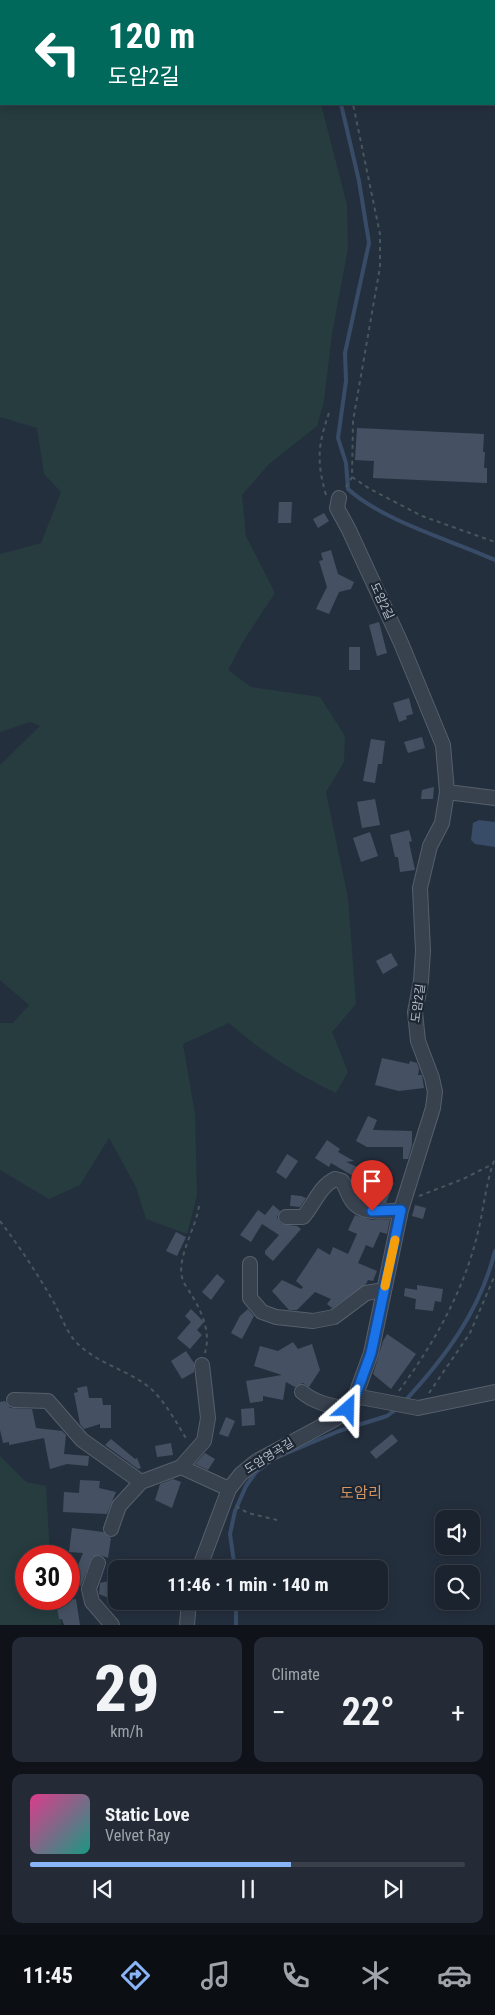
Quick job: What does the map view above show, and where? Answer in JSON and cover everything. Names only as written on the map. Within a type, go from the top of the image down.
[{"type":"street","name":"도암2길","points":[[338,503],[438,729],[446,766],[447,792],[442,823],[430,846],[420,888],[423,951],[415,1027],[418,1041],[432,1078],[435,1092],[433,1108],[403,1205],[371,1353],[351,1402]]},
{"type":"street","points":[[447,792],[495,798]]},
{"type":"street","points":[[286,1217],[303,1216],[311,1207],[321,1188],[335,1178],[342,1181],[352,1201],[358,1206],[372,1211],[403,1205]]},
{"type":"street","points":[[250,1264],[250,1298],[262,1312],[276,1317],[313,1320],[334,1317],[366,1293],[384,1290]]},
{"type":"street","points":[[112,1529],[119,1506],[141,1482],[181,1468],[204,1441],[208,1418],[202,1365]]},
{"type":"street","points":[[302,1392],[308,1397],[327,1405],[351,1402],[390,1403],[418,1408],[495,1392]]},
{"type":"street","points":[[14,1400],[48,1401],[82,1440],[141,1482]]},
{"type":"street","name":"도암영곡길","points":[[202,1560],[229,1489],[241,1474],[257,1461],[335,1419],[351,1402]]},
{"type":"street","points":[[181,1468],[229,1489]]},
{"type":"street","points":[[98,1563],[89,1589],[92,1602],[112,1625]]},
{"type":"street","points":[[187,1625],[188,1610]]},
{"type":"path","points":[[353,105],[380,234],[380,267],[353,422],[352,477],[370,489],[422,516],[495,542]]},
{"type":"path","points":[[330,410],[318,456],[319,470],[327,497],[338,503]]},
{"type":"path","points":[[390,1403],[424,1356],[457,1297],[478,1232],[495,1158]]},
{"type":"path","points":[[403,1205],[493,1164]]},
{"type":"path","points":[[200,1206],[197,1221],[181,1259],[182,1278],[200,1308],[206,1326],[207,1346],[202,1365]]},
{"type":"path","points":[[0,1221],[52,1300],[74,1339],[100,1360],[117,1367],[149,1388],[171,1414],[195,1452]]},
{"type":"path","points":[[418,1408],[470,1333],[495,1276]]},
{"type":"path","points":[[243,1510],[277,1520]]},
{"type":"green space","points":[[0,105],[321,105],[347,205],[348,248],[332,334],[324,401],[317,426],[269,464],[242,495],[246,536],[275,593],[244,640],[228,670],[251,687],[320,697],[345,736],[344,762],[326,792],[348,898],[356,1004],[332,1032],[348,1072],[336,1093],[280,1062],[229,1023],[183,1044],[195,1114],[197,1195],[187,1234],[146,1219],[136,1187],[109,1138],[80,1185],[49,1199],[0,1170],[0,1023],[13,1023],[29,1005],[0,980],[0,765],[40,726],[30,722],[0,732],[0,554],[41,543],[61,492],[44,474],[37,428],[0,417]]},
{"type":"green space","points":[[0,1456],[26,1482],[46,1486],[49,1545],[15,1545],[15,1610],[60,1610],[62,1619],[60,1625],[0,1625]]},
{"type":"water","points":[[479,820],[495,822],[495,847],[475,844],[471,840],[473,823]]},
{"type":"building","points":[[357,428],[484,434],[483,452],[485,452],[484,468],[487,468],[487,483],[373,478],[374,461],[355,460]]},
{"type":"building","points":[[279,502],[292,502],[291,523],[278,523]]},
{"type":"building","points":[[324,513],[329,521],[318,528],[313,519]]},
{"type":"building","points":[[331,550],[338,574],[354,582],[351,589],[339,592],[329,614],[316,609],[327,587],[319,561],[323,560],[321,553]]},
{"type":"building","points":[[379,622],[387,653],[377,656],[369,625]]},
{"type":"building","points":[[349,647],[360,647],[360,670],[349,670]]},
{"type":"building","points":[[409,698],[413,714],[406,716],[407,719],[399,722],[393,703]]},
{"type":"building","points":[[422,737],[425,748],[408,753],[404,742]]},
{"type":"building","points":[[371,739],[385,741],[382,764],[378,764],[375,783],[363,781]]},
{"type":"building","points":[[434,787],[433,799],[421,799],[422,790]]},
{"type":"building","points":[[375,799],[380,825],[362,828],[357,802]]},
{"type":"building","points":[[409,830],[412,841],[409,842],[415,870],[400,872],[398,857],[395,857],[390,835]]},
{"type":"building","points":[[370,832],[378,856],[361,862],[353,838]]},
{"type":"building","points":[[391,953],[398,965],[383,974],[376,961]]},
{"type":"building","points":[[382,1058],[409,1064],[410,1061],[417,1063],[418,1075],[422,1075],[424,1088],[399,1091],[375,1085]]},
{"type":"building","points":[[368,1116],[377,1120],[373,1130],[412,1131],[412,1145],[408,1159],[403,1159],[403,1147],[367,1147],[356,1141]]},
{"type":"building","points":[[327,1140],[340,1149],[338,1152],[354,1161],[346,1162],[394,1183],[386,1203],[370,1202],[373,1195],[360,1189],[363,1182],[331,1163],[329,1167],[315,1158]]},
{"type":"building","points":[[287,1154],[298,1161],[286,1179],[276,1172]]},
{"type":"building","points":[[291,1195],[306,1198],[300,1207],[290,1206]]},
{"type":"building","points":[[273,1205],[280,1211],[277,1217],[281,1224],[297,1226],[301,1229],[273,1261],[265,1254],[265,1251],[279,1235],[262,1224],[251,1242],[240,1235],[258,1210],[265,1215]]},
{"type":"building","points":[[415,1205],[426,1208],[423,1219],[412,1216]]},
{"type":"building","points":[[355,1215],[372,1220],[390,1220],[387,1234],[380,1232],[373,1248],[366,1245],[358,1263],[377,1271],[373,1281],[368,1280],[366,1284],[332,1308],[327,1304],[331,1299],[315,1292],[297,1310],[289,1310],[272,1291],[282,1280],[301,1289],[303,1287],[296,1281],[318,1248],[330,1255],[333,1247],[348,1254],[357,1234],[348,1230]]},
{"type":"building","points":[[176,1232],[186,1237],[177,1256],[166,1251]]},
{"type":"building","points":[[217,1274],[225,1281],[211,1300],[202,1292]]},
{"type":"building","points":[[417,1285],[443,1289],[441,1302],[435,1301],[433,1311],[415,1309],[416,1299],[404,1296],[405,1288],[417,1290]]},
{"type":"building","points":[[191,1309],[204,1322],[197,1330],[202,1335],[190,1349],[177,1338],[191,1322],[185,1316]]},
{"type":"building","points":[[248,1309],[254,1316],[242,1339],[231,1333],[240,1316]]},
{"type":"building","points":[[387,1334],[416,1354],[391,1389],[373,1374]]},
{"type":"building","points":[[293,1342],[298,1349],[312,1344],[320,1370],[309,1387],[303,1383],[295,1387],[286,1382],[283,1400],[263,1396],[263,1401],[250,1403],[246,1381],[282,1375],[254,1366],[260,1346],[278,1351]]},
{"type":"building","points":[[186,1351],[194,1363],[194,1372],[182,1379],[171,1361]]},
{"type":"building","points":[[87,1386],[89,1398],[102,1398],[103,1405],[111,1405],[111,1428],[100,1428],[100,1424],[84,1429],[80,1424],[74,1393],[78,1392],[77,1388]]},
{"type":"building","points":[[5,1401],[10,1408],[32,1409],[36,1428],[62,1431],[66,1435],[64,1454],[89,1456],[88,1466],[67,1464],[50,1469],[44,1438],[9,1445],[9,1442],[3,1443],[0,1430],[0,1402]]},
{"type":"building","points":[[254,1408],[255,1425],[242,1426],[241,1409]]},
{"type":"building","points":[[226,1417],[235,1421],[228,1437],[219,1434]]},
{"type":"building","points":[[392,1434],[398,1441],[376,1459],[370,1452]]},
{"type":"building","points":[[111,1439],[135,1459],[137,1458],[141,1468],[138,1469],[105,1445]]},
{"type":"building","points":[[171,1443],[173,1455],[157,1457],[155,1446]]},
{"type":"building","points":[[205,1453],[215,1459],[208,1470],[195,1464]]},
{"type":"building","points":[[173,1479],[181,1482],[172,1508],[155,1500],[160,1484]]},
{"type":"building","points":[[80,1480],[100,1481],[99,1488],[116,1492],[107,1514],[63,1512],[64,1492],[79,1493]]},
{"type":"building","points":[[72,1528],[103,1532],[111,1538],[108,1558],[100,1555],[92,1557],[81,1586],[80,1560],[83,1553],[80,1553],[80,1545],[70,1545]]},
{"type":"building","points":[[108,1581],[108,1598],[99,1594],[100,1583]]},
{"type":"building","points":[[57,1610],[78,1610],[80,1625],[64,1625],[62,1619],[59,1619]]},
{"type":"waterway","points":[[341,105],[359,181],[369,243],[345,353],[346,381],[338,438],[346,463],[348,489],[380,511],[398,520],[495,560]]},
{"type":"waterway","points":[[403,1403],[433,1369],[459,1333],[480,1294],[495,1251]]},
{"type":"waterway","points":[[234,1560],[230,1534],[235,1511],[246,1486],[256,1472],[273,1459],[339,1431],[387,1416],[398,1408]]},
{"type":"waterway","points":[[236,1610],[236,1625]]},
{"type":"slow traffic","points":[[385,1286],[395,1240]]},
{"type":"district","name":"도암리","points":[[361,1493]]},
{"type":"route","points":[[348,1409],[351,1408],[371,1353],[401,1210],[372,1211]]}]
